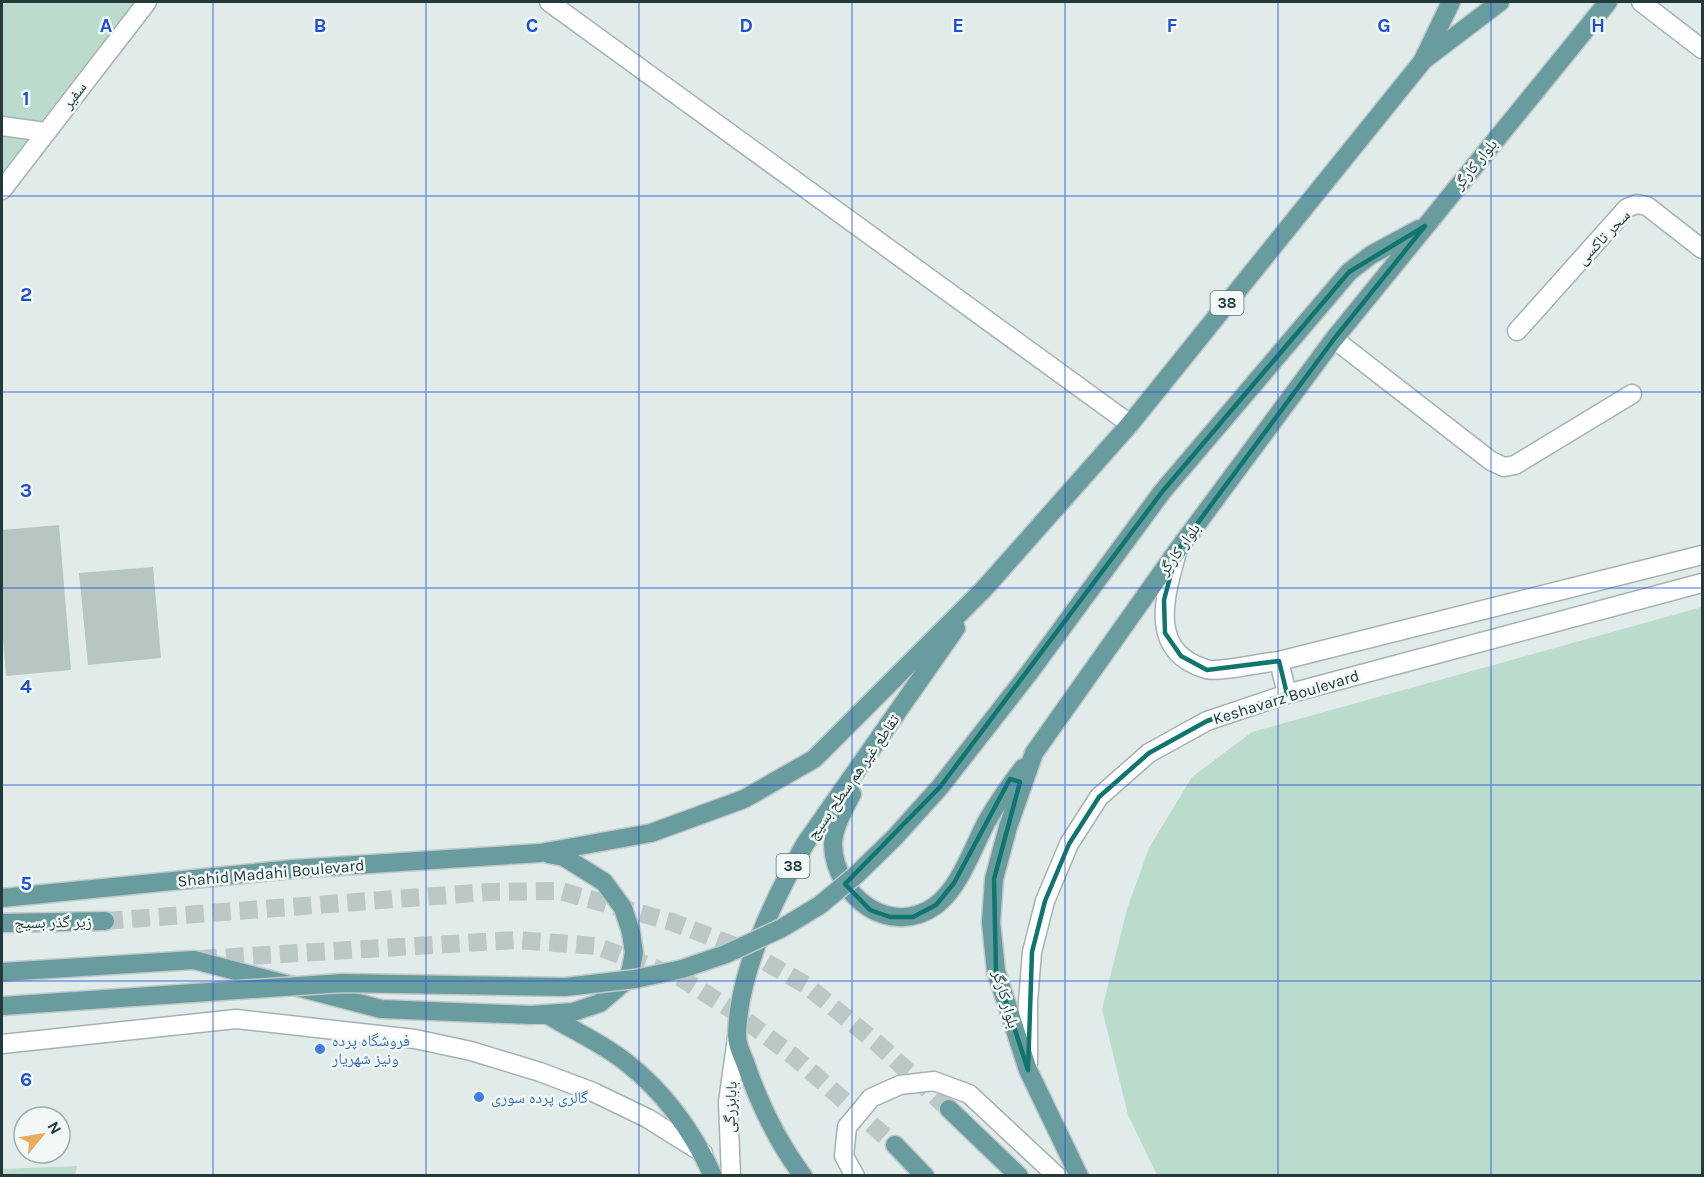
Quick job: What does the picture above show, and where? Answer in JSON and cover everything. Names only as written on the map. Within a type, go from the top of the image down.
[{"type":"main road","name":"38","points":[[983,590],[1130,424],[1422,62],[1451,2]]},
{"type":"main road","points":[[1422,62],[1500,2]]},
{"type":"main road","name":"بلوار کارگر","points":[[1079,1176],[1028,1070],[996,971],[991,922],[994,879],[1008,827],[1034,753],[1177,551],[1334,339],[1608,2]]},
{"type":"main road","points":[[2,1006],[342,983],[565,987],[635,979],[682,969],[726,954],[782,928],[820,904],[856,875],[894,838],[940,787],[1029,673],[1162,492],[1349,272],[1371,255],[1425,226]]},
{"type":"main road","points":[[540,853],[651,833],[744,799],[814,759],[983,590]]},
{"type":"main road","name":"تقاطع غیر هم سطح بسیج","points":[[803,1176],[779,1144],[752,1084],[737,1038],[744,989],[759,940],[785,881],[805,844],[983,590]]},
{"type":"main road","name":"38","points":[[884,734],[839,820],[833,844],[838,870],[850,895],[870,909],[890,917],[913,917],[936,905],[954,884],[1001,797],[1034,753]]},
{"type":"main road","points":[[2,972],[194,960],[381,1009],[548,1015],[573,1012],[600,1003],[629,978],[634,953],[632,932],[623,908],[604,882],[564,857],[540,853]]},
{"type":"main road","name":"Shahid Madahi Boulevard","points":[[2,898],[293,870],[540,853]]},
{"type":"main road","name":"زیر گذر بسیج","points":[[2,923],[105,921]]},
{"type":"main road","points":[[548,1015],[626,1062],[658,1091],[683,1121],[703,1153],[713,1176]]},
{"type":"main road","points":[[949,1109],[1019,1176]]},
{"type":"main road","points":[[895,1145],[925,1176]]},
{"type":"street","name":"سفیر","points":[[2,190],[147,2]]},
{"type":"street","points":[[549,2],[1130,424]]},
{"type":"street","points":[[1641,2],[1702,49]]},
{"type":"street","points":[[2,126],[45,132]]},
{"type":"street","name":"سحر تاکسی","points":[[1517,330],[1627,208],[1637,204],[1647,206],[1702,249]]},
{"type":"street","points":[[1334,339],[1491,461],[1504,467],[1515,465],[1632,394]]},
{"type":"street","name":"Keshavarz Boulevard","points":[[1177,551],[1164,600],[1165,633],[1181,656],[1207,670],[1279,661],[1702,555]]},
{"type":"street","name":"Keshavarz Boulevard","points":[[1028,1070],[1028,1002],[1032,952],[1045,901],[1069,844],[1099,797],[1149,753],[1207,721],[1287,694],[1702,583]]},
{"type":"street","points":[[1279,661],[1287,694]]},
{"type":"street","points":[[2,1044],[236,1019],[415,1039],[517,1065],[593,1092],[647,1118],[703,1153]]},
{"type":"street","name":"بابابزرگی","points":[[731,1176],[728,1102],[737,1038]]},
{"type":"street","points":[[855,1176],[844,1156],[848,1127],[871,1098],[900,1085],[934,1081],[969,1094],[1057,1176]]},
{"type":"highlighted area","points":[[1425,226],[1334,339],[1177,551],[1164,600],[1165,633],[1181,656],[1207,670],[1279,661],[1287,694],[1207,721],[1149,753],[1099,797],[1069,844],[1045,901],[1032,952],[1028,1070],[996,971],[994,879],[1020,782],[1010,779],[954,883],[936,905],[913,917],[890,917],[870,910],[845,884],[940,787],[1162,492],[1349,272]]},
{"type":"green space","points":[[2,2],[141,2],[2,177]]},
{"type":"green space","points":[[1702,607],[1702,1175],[1157,1175],[1128,1115],[1102,1009],[1127,909],[1149,848],[1192,777],[1252,732]]},
{"type":"green space","points":[[77,1166],[75,1175],[2,1175],[2,1169]]},
{"type":"building","points":[[59,525],[71,670],[6,676],[2,626],[2,530]]},
{"type":"building","points":[[153,567],[161,658],[88,665],[79,573]]},
{"type":"tunnel","points":[[105,921],[488,892],[560,891],[672,922],[743,949],[806,985],[878,1044],[949,1109]]},
{"type":"tunnel","points":[[199,959],[516,940],[596,946],[681,978],[732,1010],[793,1056],[895,1145]]},
{"type":"place","name":"فروشگاه پرده ونیز شهریار","points":[[320,1049]]},
{"type":"place","name":"گالری پرده سوری","points":[[479,1097]]}]
